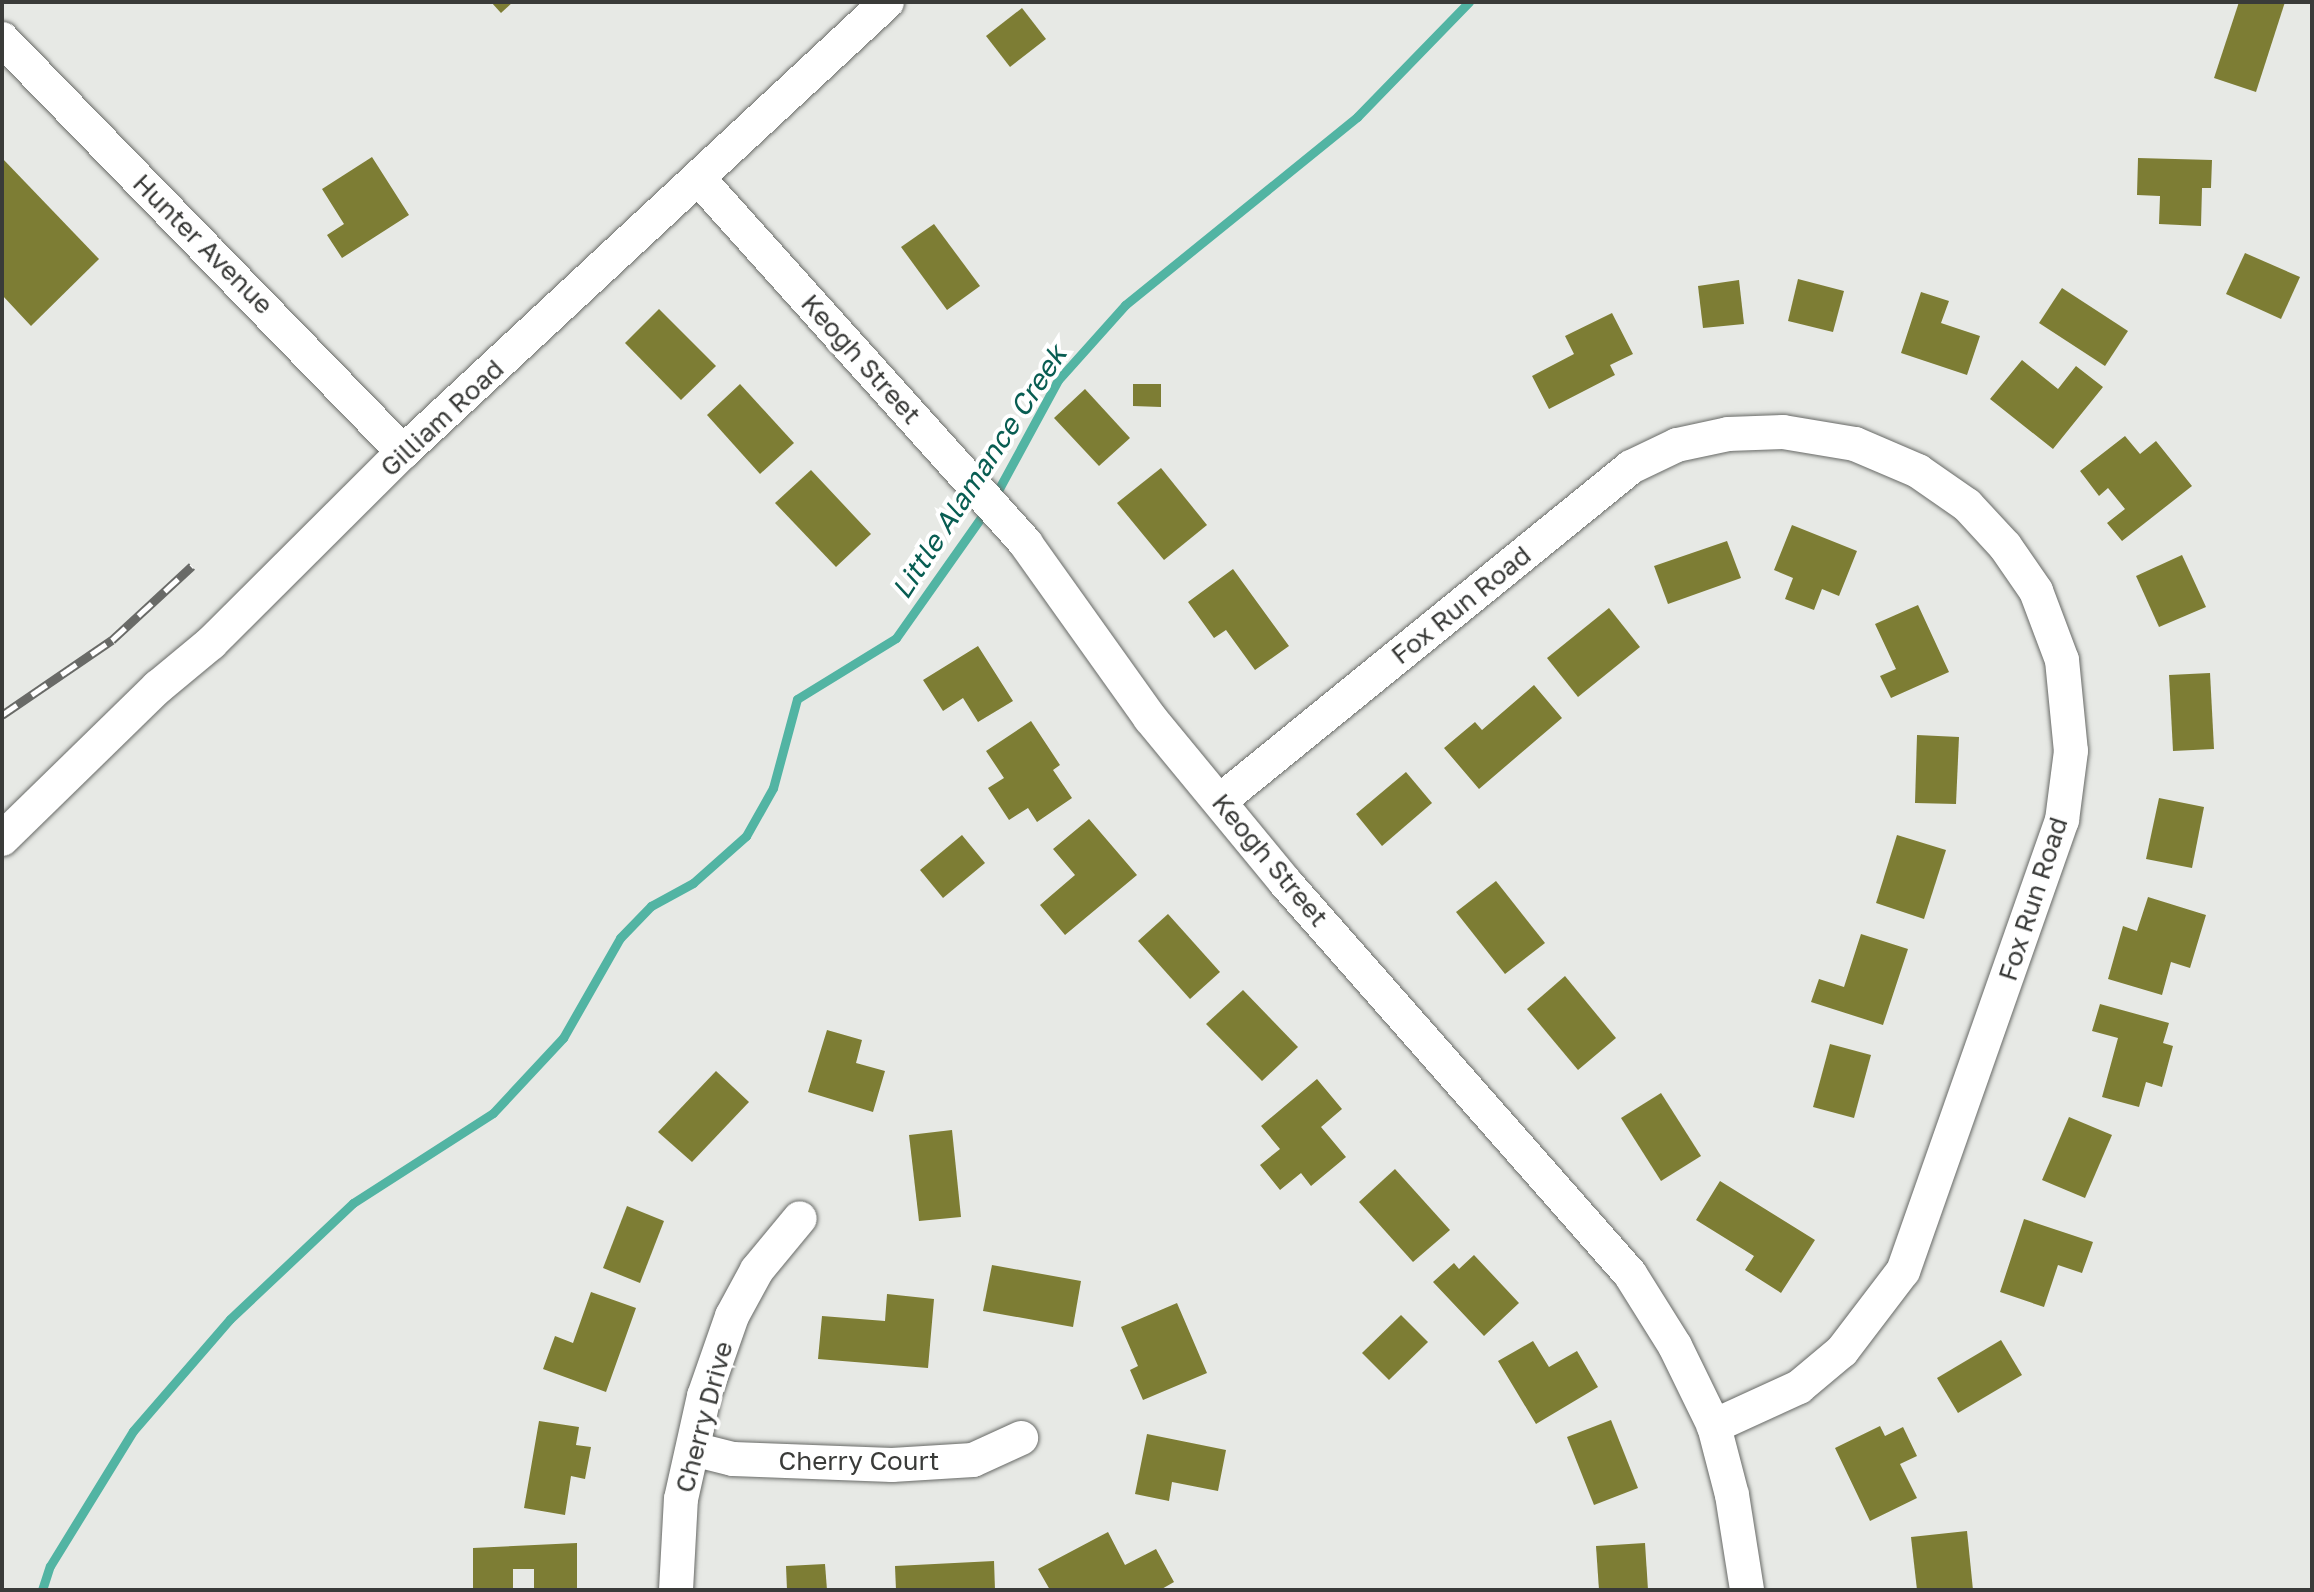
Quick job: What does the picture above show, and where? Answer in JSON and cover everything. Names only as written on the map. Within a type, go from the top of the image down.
[{"type":"street","name":"Gilliam Road","points":[[2,839],[158,687],[211,643],[403,452],[887,2]]},
{"type":"street","name":"Hunter Avenue","points":[[2,39],[403,452]]},
{"type":"street","name":"Keogh Street","points":[[699,179],[1026,544],[1150,718],[1221,800],[1285,882],[1596,1229],[1675,1346],[1714,1426],[1732,1495],[1747,1590]]},
{"type":"street","name":"Fox Run Road","points":[[1221,800],[1631,467],[1677,445],[1728,434],[1783,432],[1855,444],[1918,471],[1967,505],[2005,546],[2036,591],[2062,660],[2071,751],[2062,820],[1903,1271],[1842,1351],[1799,1387],[1714,1426]]},
{"type":"street","name":"Cherry Drive","points":[[676,1590],[681,1499],[704,1396],[732,1316],[757,1270],[800,1218]]},
{"type":"street","name":"Cherry Court","points":[[693,1449],[733,1459],[892,1465],[973,1460],[1021,1438]]},
{"type":"building","points":[[491,2],[513,2],[501,13]]},
{"type":"building","points":[[2239,2],[2285,2],[2256,92],[2214,78]]},
{"type":"building","points":[[1022,8],[1046,39],[1010,67],[986,36]]},
{"type":"building","points":[[372,157],[409,215],[342,258],[327,235],[344,224],[322,189]]},
{"type":"building","points":[[2,158],[99,259],[31,326],[2,295]]},
{"type":"building","points":[[2138,158],[2212,160],[2211,188],[2202,188],[2201,226],[2159,224],[2160,196],[2137,195]]},
{"type":"building","points":[[934,224],[980,286],[947,310],[901,247]]},
{"type":"building","points":[[2245,253],[2300,277],[2281,319],[2226,294]]},
{"type":"building","points":[[1798,279],[1844,291],[1833,332],[1788,321]]},
{"type":"building","points":[[1739,280],[1744,324],[1703,328],[1698,286]]},
{"type":"building","points":[[2062,288],[2128,331],[2105,366],[2039,323]]},
{"type":"building","points":[[1921,292],[1949,301],[1941,323],[1980,336],[1967,375],[1901,353]]},
{"type":"building","points":[[659,309],[716,366],[681,400],[625,343]]},
{"type":"building","points":[[1612,313],[1633,354],[1610,365],[1615,375],[1549,409],[1532,376],[1574,354],[1565,336]]},
{"type":"building","points":[[2022,360],[2058,389],[2076,366],[2103,387],[2053,449],[1990,399]]},
{"type":"building","points":[[740,384],[794,443],[760,474],[707,415]]},
{"type":"building","points":[[1133,384],[1161,384],[1161,407],[1133,406]]},
{"type":"building","points":[[1085,389],[1130,438],[1099,466],[1054,418]]},
{"type":"building","points":[[2125,436],[2140,454],[2156,441],[2192,486],[2122,541],[2107,523],[2125,509],[2108,488],[2099,496],[2080,471]]},
{"type":"building","points":[[1161,468],[1207,525],[1164,560],[1117,503]]},
{"type":"building","points":[[811,470],[871,534],[836,567],[775,503]]},
{"type":"building","points":[[1792,525],[1857,551],[1839,596],[1822,589],[1814,610],[1785,599],[1793,578],[1774,570]]},
{"type":"building","points":[[1727,541],[1741,578],[1668,604],[1654,566]]},
{"type":"building","points":[[2182,555],[2206,607],[2159,627],[2136,576]]},
{"type":"building","points":[[1233,569],[1289,646],[1255,670],[1226,630],[1214,638],[1188,602]]},
{"type":"building","points":[[1918,605],[1949,672],[1891,698],[1880,676],[1896,669],[1875,624]]},
{"type":"building","points":[[1609,608],[1640,647],[1578,697],[1547,658]]},
{"type":"building","points":[[978,646],[1013,701],[978,722],[963,698],[943,711],[923,680]]},
{"type":"building","points":[[2210,673],[2214,749],[2173,751],[2169,675]]},
{"type":"building","points":[[1534,685],[1562,718],[1479,789],[1444,748],[1475,722],[1482,730]]},
{"type":"building","points":[[1031,721],[1060,765],[1053,770],[1072,798],[1037,822],[1028,808],[1009,820],[988,788],[1004,778],[986,751]]},
{"type":"building","points":[[1917,735],[1959,737],[1956,804],[1915,803]]},
{"type":"building","points":[[1406,772],[1432,803],[1382,846],[1356,814]]},
{"type":"building","points":[[2159,798],[2204,807],[2192,868],[2146,859]]},
{"type":"building","points":[[1089,819],[1137,875],[1065,935],[1040,905],[1075,875],[1053,849]]},
{"type":"building","points":[[962,835],[985,863],[943,898],[920,870]]},
{"type":"building","points":[[1897,835],[1946,850],[1924,919],[1876,903]]},
{"type":"building","points":[[1496,881],[1545,943],[1505,974],[1456,912]]},
{"type":"building","points":[[2148,897],[2206,915],[2190,968],[2171,962],[2162,995],[2108,979],[2123,926],[2137,931]]},
{"type":"building","points":[[1168,914],[1220,972],[1190,999],[1138,941]]},
{"type":"building","points":[[1861,934],[1908,949],[1883,1025],[1811,1002],[1819,979],[1844,987]]},
{"type":"building","points":[[1565,976],[1616,1038],[1578,1070],[1527,1009]]},
{"type":"building","points":[[1243,990],[1298,1047],[1262,1081],[1206,1024]]},
{"type":"building","points":[[2100,1004],[2169,1023],[2163,1043],[2173,1046],[2162,1087],[2146,1082],[2139,1107],[2102,1097],[2118,1038],[2092,1031]]},
{"type":"building","points":[[827,1030],[862,1040],[856,1063],[885,1071],[873,1112],[808,1092]]},
{"type":"building","points":[[1830,1044],[1871,1055],[1854,1118],[1813,1107]]},
{"type":"building","points":[[716,1071],[749,1102],[692,1162],[658,1132]]},
{"type":"building","points":[[1317,1079],[1342,1109],[1321,1127],[1346,1157],[1311,1186],[1301,1173],[1280,1190],[1260,1165],[1280,1149],[1261,1126]]},
{"type":"building","points":[[1661,1093],[1701,1156],[1661,1181],[1621,1118]]},
{"type":"building","points":[[2069,1117],[2112,1135],[2085,1198],[2042,1180]]},
{"type":"building","points":[[952,1130],[961,1217],[919,1221],[909,1135]]},
{"type":"building","points":[[1395,1169],[1450,1230],[1413,1262],[1359,1202]]},
{"type":"building","points":[[1720,1181],[1815,1240],[1781,1293],[1745,1270],[1754,1256],[1696,1220]]},
{"type":"building","points":[[627,1206],[664,1221],[640,1283],[603,1268]]},
{"type":"building","points":[[2024,1219],[2093,1242],[2082,1273],[2058,1265],[2044,1307],[2000,1292]]},
{"type":"building","points":[[1474,1255],[1519,1303],[1484,1336],[1433,1282],[1454,1263],[1459,1269]]},
{"type":"building","points":[[992,1265],[1081,1281],[1073,1327],[983,1311]]},
{"type":"building","points":[[591,1292],[636,1308],[606,1392],[543,1369],[555,1336],[573,1343]]},
{"type":"building","points":[[887,1294],[934,1299],[928,1368],[818,1359],[822,1316],[885,1321]]},
{"type":"building","points":[[1177,1303],[1207,1373],[1143,1400],[1130,1370],[1138,1366],[1121,1327]]},
{"type":"building","points":[[1401,1315],[1428,1342],[1389,1380],[1362,1353]]},
{"type":"building","points":[[2001,1340],[2022,1375],[1958,1413],[1937,1378]]},
{"type":"building","points":[[1533,1341],[1549,1367],[1577,1351],[1598,1387],[1536,1424],[1498,1361]]},
{"type":"building","points":[[1611,1420],[1638,1488],[1594,1505],[1567,1437]]},
{"type":"building","points":[[539,1421],[579,1427],[576,1445],[591,1447],[585,1479],[571,1476],[565,1515],[524,1508]]},
{"type":"building","points":[[1880,1426],[1885,1436],[1903,1427],[1917,1456],[1900,1464],[1917,1498],[1870,1521],[1835,1448]]},
{"type":"building","points":[[1147,1434],[1226,1450],[1218,1491],[1172,1482],[1169,1501],[1135,1494]]},
{"type":"building","points":[[1967,1531],[1973,1590],[1917,1590],[1911,1537]]},
{"type":"building","points":[[1108,1532],[1125,1565],[1156,1549],[1174,1582],[1160,1590],[1050,1590],[1038,1569]]},
{"type":"building","points":[[577,1543],[577,1590],[534,1590],[534,1569],[513,1569],[513,1590],[473,1590],[473,1548]]},
{"type":"building","points":[[1645,1543],[1648,1590],[1599,1590],[1596,1546]]},
{"type":"building","points":[[994,1561],[995,1590],[896,1590],[895,1566]]},
{"type":"building","points":[[825,1564],[827,1590],[787,1590],[786,1566]]},
{"type":"waterway","name":"Little Alamance Creek","points":[[995,496],[1058,380],[1125,305],[1357,117],[1469,2]]},
{"type":"waterway","name":"Little Alamance Creek","points":[[42,1590],[50,1566],[133,1431],[230,1319],[353,1203],[493,1113],[563,1038],[620,938],[651,906],[693,883],[746,836],[773,788],[797,699],[896,638],[987,509]]},
{"type":"railway","points":[[2,715],[112,640],[192,566]]}]
